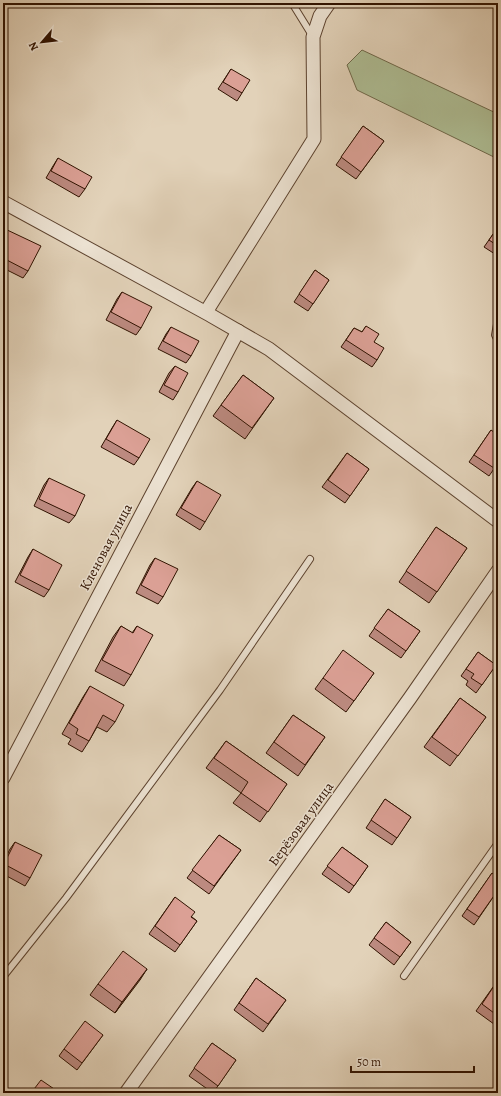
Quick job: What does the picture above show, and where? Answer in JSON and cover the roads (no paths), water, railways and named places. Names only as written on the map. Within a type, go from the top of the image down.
[{"type":"street","points":[[206,312],[314,139],[312,37],[320,16],[329,3]]},
{"type":"street","points":[[3,202],[206,312],[269,349],[498,521]]},
{"type":"street","name":"Кленовая улица","points":[[3,778],[238,331]]},
{"type":"street","name":"Берёзовая улица","points":[[126,1093],[406,705],[498,571]]},
{"type":"lane","points":[[292,3],[312,37]]},
{"type":"lane","points":[[498,319],[495,335],[498,341]]},
{"type":"lane","points":[[3,977],[66,898],[216,696],[310,559]]},
{"type":"lane","points":[[404,976],[498,843]]}]
